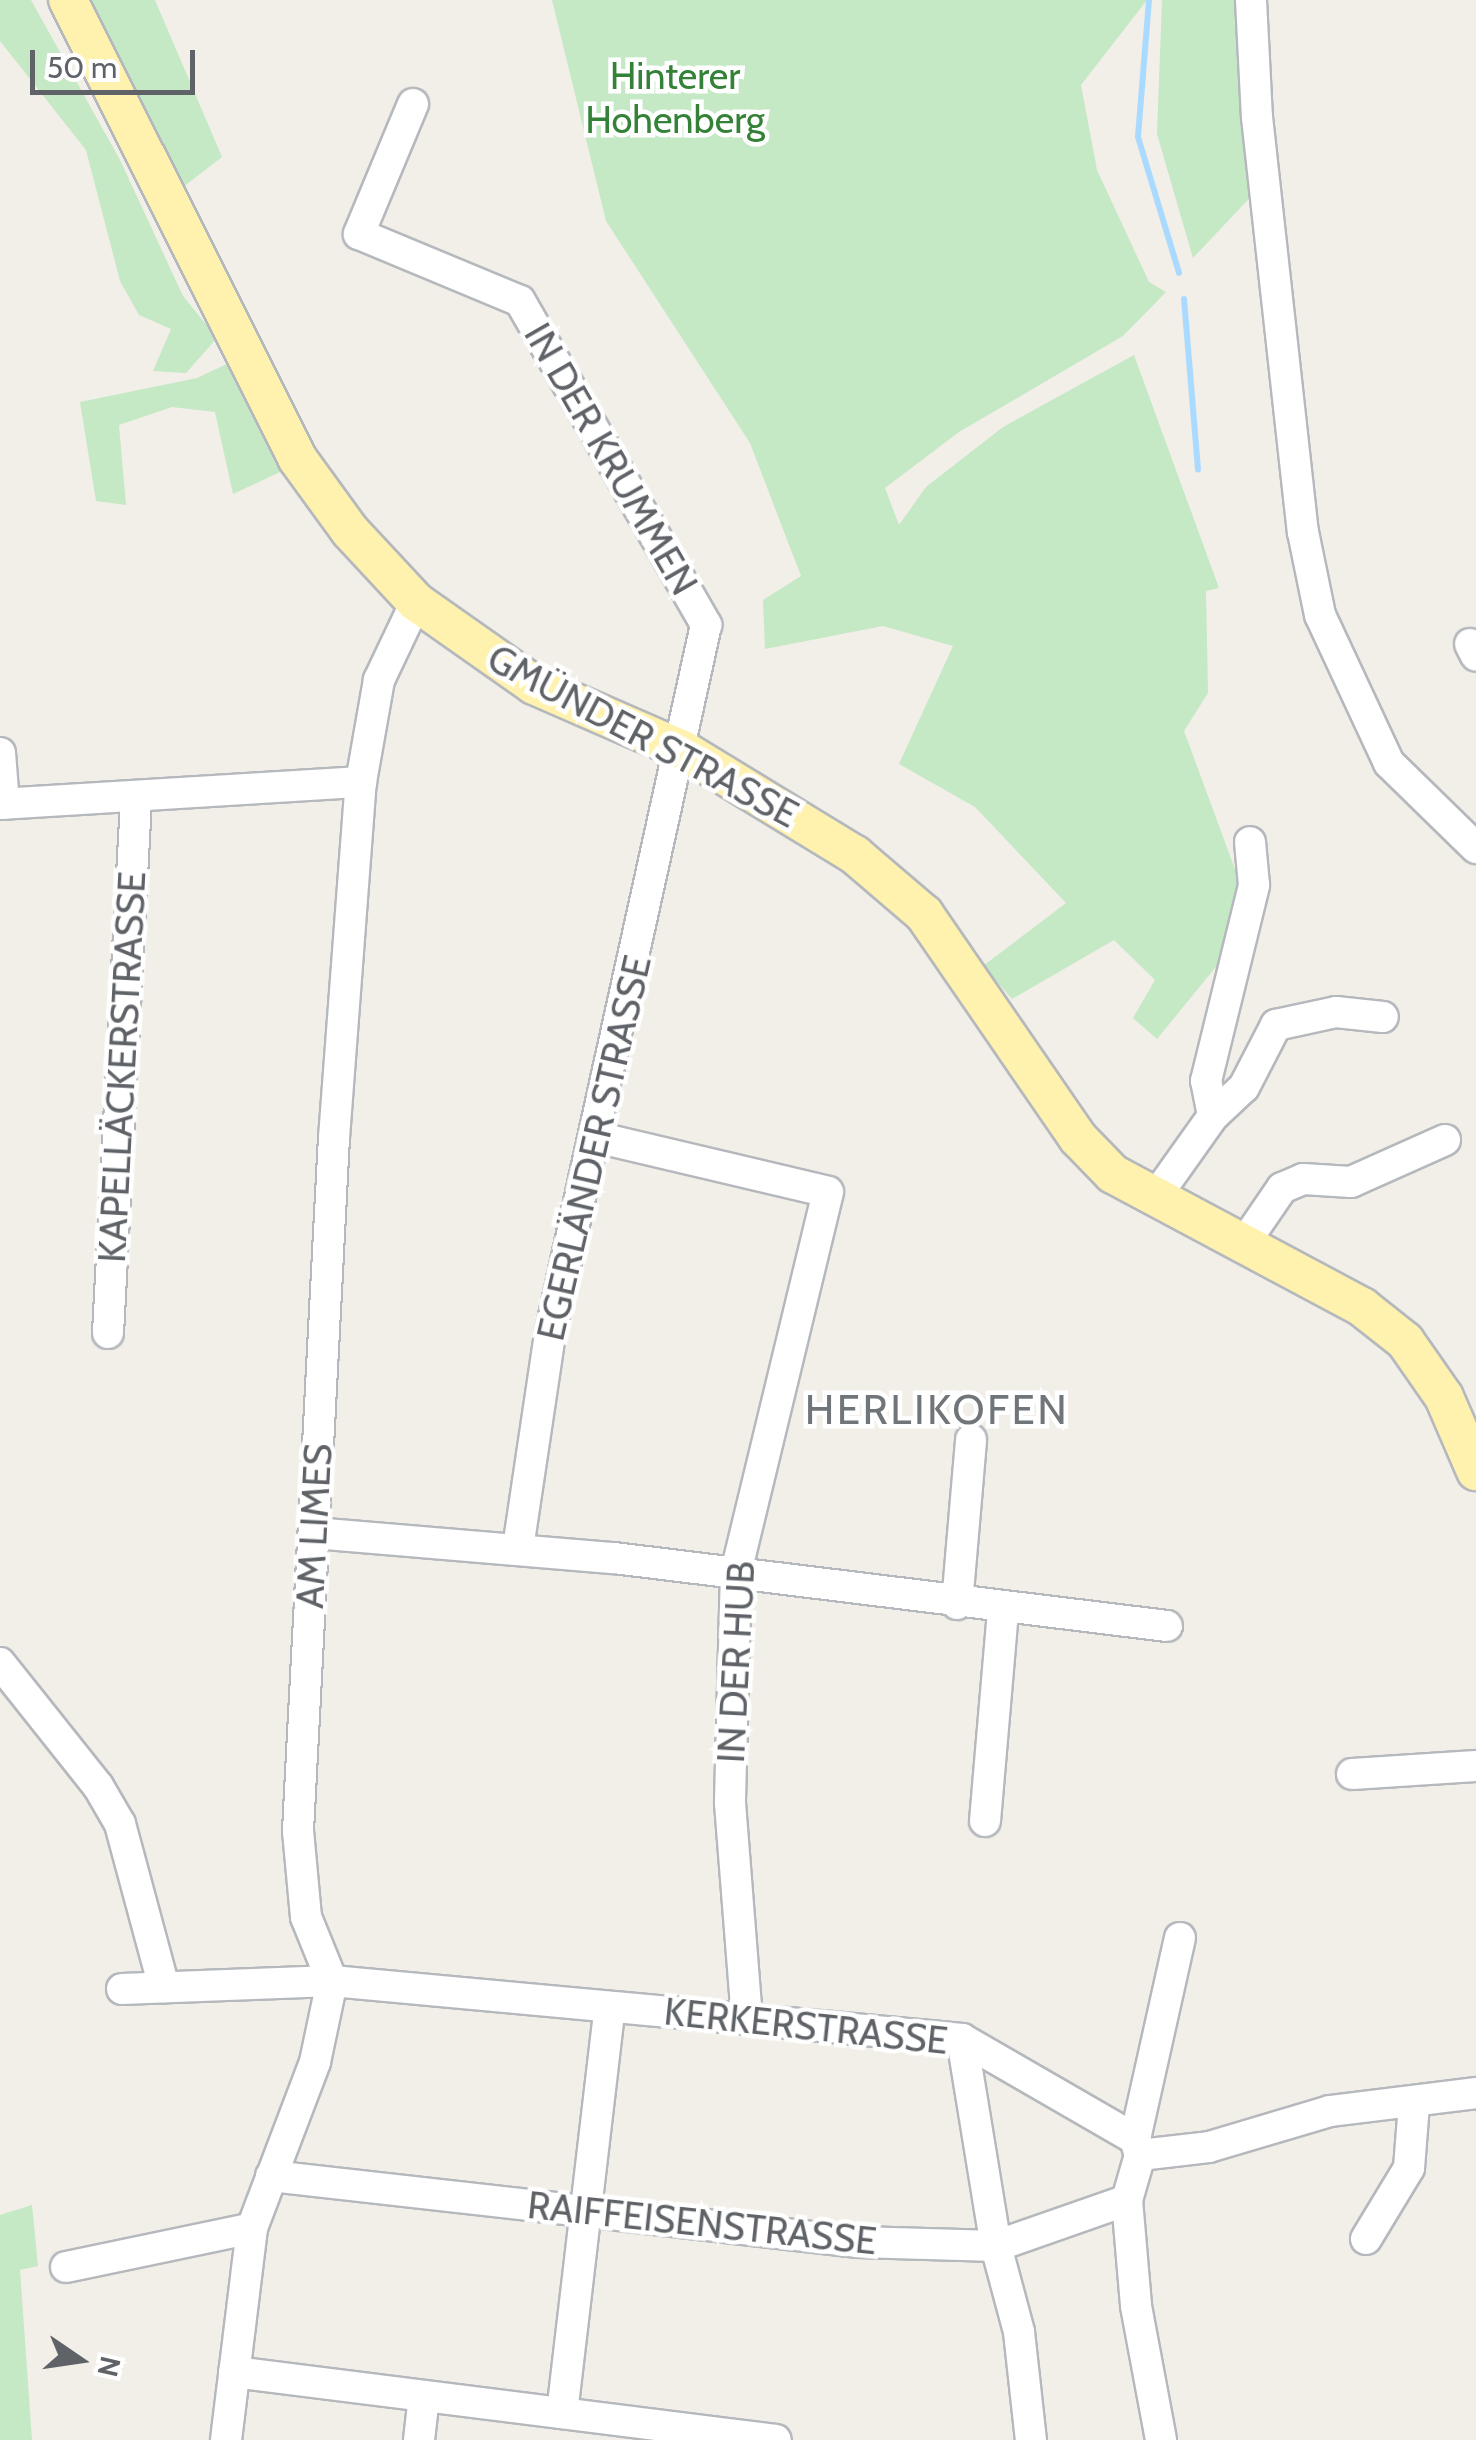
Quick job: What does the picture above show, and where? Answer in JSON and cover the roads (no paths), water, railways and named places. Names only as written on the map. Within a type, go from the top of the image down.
[{"type":"main road","name":"GMÜNDER STRASSE","points":[[68,0],[296,458],[350,531],[416,602],[534,685],[682,750],[794,813],[924,914],[1078,1138],[1113,1174],[1362,1307],[1405,1341],[1444,1398],[1476,1471]]},
{"type":"street","points":[[1251,0],[1257,117],[1304,532],[1320,616],[1370,730],[1402,781],[1476,848]]},
{"type":"street","name":"IN DER KRUMMEN","points":[[413,104],[359,234],[520,301],[706,624],[682,750]]},
{"type":"street","name":"AM LIMES","points":[[332,1981],[306,1917],[298,1831],[314,1533],[362,782],[379,680],[416,602]]},
{"type":"street","name":"EGERLÄNDER STRASSE","points":[[518,1548],[550,1334],[682,750]]},
{"type":"street","points":[[0,752],[2,804],[136,800],[362,782]]},
{"type":"street","name":"KAPELLÄCKERSTRASSE","points":[[108,1333],[136,800]]},
{"type":"street","points":[[1213,1116],[1206,1081],[1254,886],[1250,842]]},
{"type":"street","points":[[1154,1199],[1213,1116],[1244,1087],[1276,1025],[1336,1012],[1383,1016]]},
{"type":"street","name":"IN DER HUB","points":[[596,1137],[828,1192],[736,1571],[730,1803],[747,2020]]},
{"type":"street","points":[[1242,1245],[1282,1188],[1303,1179],[1351,1182],[1446,1140]]},
{"type":"street","points":[[957,1604],[971,1440]]},
{"type":"street","points":[[314,1533],[518,1548],[736,1571],[957,1604],[1167,1626]]},
{"type":"street","points":[[984,1822],[1003,1609]]},
{"type":"street","points":[[0,1662],[98,1786],[120,1824],[164,1988]]},
{"type":"street","points":[[1352,1774],[1476,1766]]},
{"type":"street","points":[[1161,2440],[1136,2306],[1127,2200],[1180,1938]]},
{"type":"street","points":[[226,2440],[252,2228],[315,2062],[332,1981]]},
{"type":"street","name":"KERKERSTRASSE","points":[[122,1988],[332,1981],[962,2040],[1138,2147]]},
{"type":"street","points":[[562,2413],[610,2007]]},
{"type":"street","points":[[962,2040],[996,2246],[1019,2332],[1031,2440]]},
{"type":"street","points":[[1138,2147],[1209,2147],[1330,2110],[1414,2104],[1476,2093]]},
{"type":"street","points":[[1366,2239],[1408,2168],[1414,2104]]},
{"type":"street","name":"RAIFFEISENSTRASSE","points":[[270,2176],[858,2242],[996,2246],[1127,2200]]},
{"type":"street","points":[[66,2267],[252,2228]]},
{"type":"street","points":[[234,2372],[562,2413],[613,2430],[776,2440]]},
{"type":"street","points":[[420,2440],[424,2396]]},
{"type":"waterway","points":[[1149,0],[1138,137],[1179,273]]},
{"type":"waterway","points":[[1184,299],[1198,469]]},
{"type":"district","name":"HERLIKOFEN","points":[[937,1409]]},
{"type":"park label","name":"Hinterer Hohenberg","points":[[675,98]]}]
